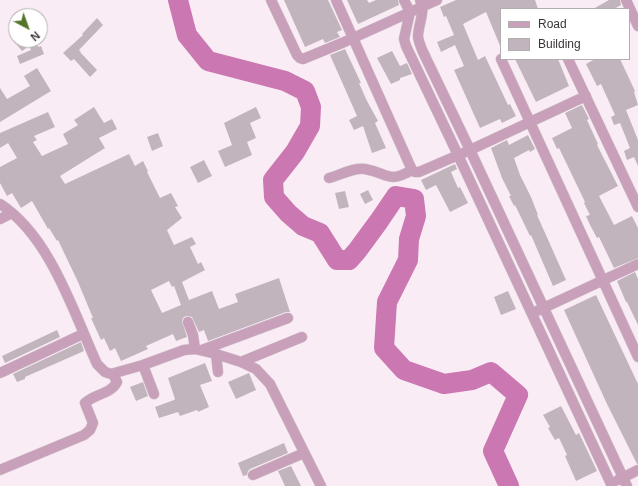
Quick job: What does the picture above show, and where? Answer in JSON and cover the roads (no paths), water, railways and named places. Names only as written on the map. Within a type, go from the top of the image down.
[{"type":"street","points":[[271,0],[296,52],[300,58],[306,59],[410,12],[422,3],[436,0]]},
{"type":"street","points":[[336,0],[412,170],[415,172],[419,172],[470,150],[586,96]]},
{"type":"street","points":[[404,0],[410,12],[404,39],[406,46],[612,484],[625,482],[638,470]]},
{"type":"street","points":[[422,3],[419,43],[625,482]]},
{"type":"street","points":[[630,9],[638,26]]},
{"type":"street","points":[[502,60],[638,357]]},
{"type":"street","points":[[568,60],[638,207]]},
{"type":"street","points":[[329,178],[365,168],[391,177],[398,177],[412,170]]},
{"type":"street","points":[[0,204],[22,222],[50,261],[64,288],[83,334],[99,366],[107,374],[113,374],[143,365],[184,350],[199,349],[288,318]]},
{"type":"street","points":[[0,219],[12,213]]},
{"type":"street","points":[[532,314],[638,264]]},
{"type":"street","points":[[188,322],[199,349]]},
{"type":"street","points":[[0,373],[83,334]]},
{"type":"street","points":[[240,362],[302,337]]},
{"type":"street","points":[[199,349],[240,362],[256,369],[270,384],[321,486]]},
{"type":"street","points":[[216,354],[218,372]]},
{"type":"street","points":[[143,365],[154,394]]},
{"type":"street","points":[[0,470],[84,435],[90,430],[93,423],[85,403],[113,388],[117,382],[113,374]]},
{"type":"street","points":[[253,475],[304,453]]},
{"type":"waterway","points":[[178,0],[187,35],[208,61],[285,81],[305,91],[311,107],[310,126],[295,152],[273,180],[274,197],[288,213],[303,226],[320,233],[337,260],[349,260],[396,196],[414,199],[416,216],[409,239],[408,260],[387,302],[384,348],[404,370],[444,384],[472,380],[491,372],[518,395],[493,451],[509,486]]}]
